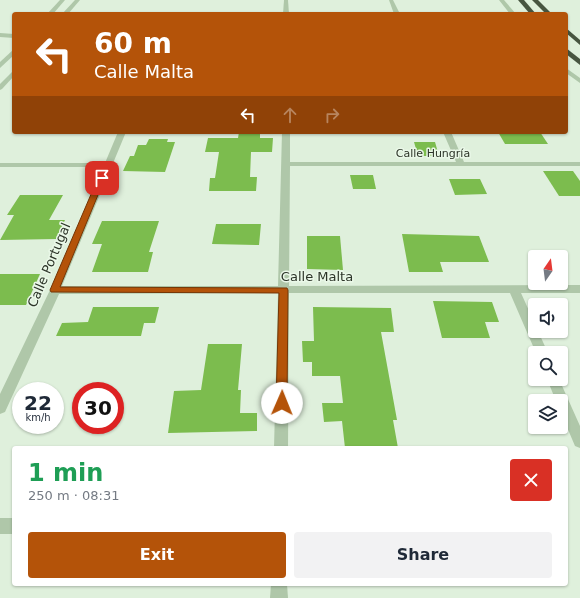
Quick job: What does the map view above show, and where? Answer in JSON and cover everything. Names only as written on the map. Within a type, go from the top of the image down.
[{"type":"highway","points":[[521,0],[531,12]]},
{"type":"highway","points":[[535,0],[547,12]]},
{"type":"highway","points":[[568,32],[580,43]]},
{"type":"highway","points":[[568,52],[580,63]]},
{"type":"street","points":[[52,12],[63,0]]},
{"type":"street","points":[[67,12],[78,0]]},
{"type":"street","points":[[286,0],[286,12]]},
{"type":"street","points":[[391,0],[396,12]]},
{"type":"street","points":[[501,0],[511,12]]},
{"type":"street","points":[[0,30],[12,29]]},
{"type":"street","points":[[0,35],[12,36]]},
{"type":"street","points":[[0,66],[12,53]]},
{"type":"street","points":[[568,72],[580,81]]},
{"type":"street","points":[[0,88],[12,74]]},
{"type":"street","name":"Calle Portugal","points":[[0,408],[54,290],[121,134]]},
{"type":"street","points":[[281,446],[286,134]]},
{"type":"street","points":[[448,134],[461,164]]},
{"type":"street","name":"Calle Hungría","points":[[286,164],[580,164]]},
{"type":"street","points":[[0,165],[108,165]]},
{"type":"street","name":"Calle Malta","points":[[54,290],[580,289]]},
{"type":"street","points":[[514,290],[539,346]]},
{"type":"street","points":[[556,386],[580,442]]},
{"type":"street","points":[[0,526],[12,526]]},
{"type":"street","points":[[279,586],[279,598]]},
{"type":"building","points":[[239,134],[260,134],[260,138],[273,138],[272,152],[251,152],[250,177],[257,177],[256,191],[209,191],[210,178],[215,178],[219,152],[205,152],[208,138],[238,138]]},
{"type":"building","points":[[499,134],[541,134],[548,144],[505,144]]},
{"type":"building","points":[[149,139],[168,139],[167,142],[175,142],[165,172],[123,171],[130,156],[134,156],[138,145],[146,145]]},
{"type":"building","points":[[414,142],[435,142],[439,156],[418,156]]},
{"type":"building","points":[[543,171],[573,171],[580,181],[580,196],[559,196]]},
{"type":"building","points":[[350,175],[373,175],[376,189],[353,189]]},
{"type":"building","points":[[449,179],[480,179],[487,194],[455,195]]},
{"type":"building","points":[[20,195],[63,195],[49,220],[65,220],[56,239],[0,240],[14,215],[7,215]]},
{"type":"building","points":[[102,221],[159,221],[149,252],[153,252],[148,272],[92,272],[102,244],[92,244]]},
{"type":"building","points":[[216,224],[261,224],[259,245],[212,244]]},
{"type":"building","points":[[402,234],[479,236],[489,262],[440,262],[443,272],[409,272]]},
{"type":"building","points":[[307,236],[340,236],[343,270],[307,269]]},
{"type":"building","points":[[0,274],[40,274],[26,305],[0,305]]},
{"type":"building","points":[[433,301],[492,302],[499,322],[485,322],[490,338],[442,338]]},
{"type":"building","points":[[93,307],[159,307],[155,323],[144,323],[141,336],[56,336],[62,323],[88,322]]},
{"type":"building","points":[[313,307],[391,308],[394,332],[381,332],[397,420],[393,420],[398,446],[345,446],[342,421],[324,422],[322,403],[343,403],[340,376],[312,376],[312,362],[303,362],[302,341],[314,341]]},
{"type":"building","points":[[208,344],[242,344],[238,390],[241,390],[240,413],[257,413],[257,431],[168,433],[174,391],[201,390]]},
{"type":"route","points":[[102,178],[54,290],[284,290],[282,403]]}]
